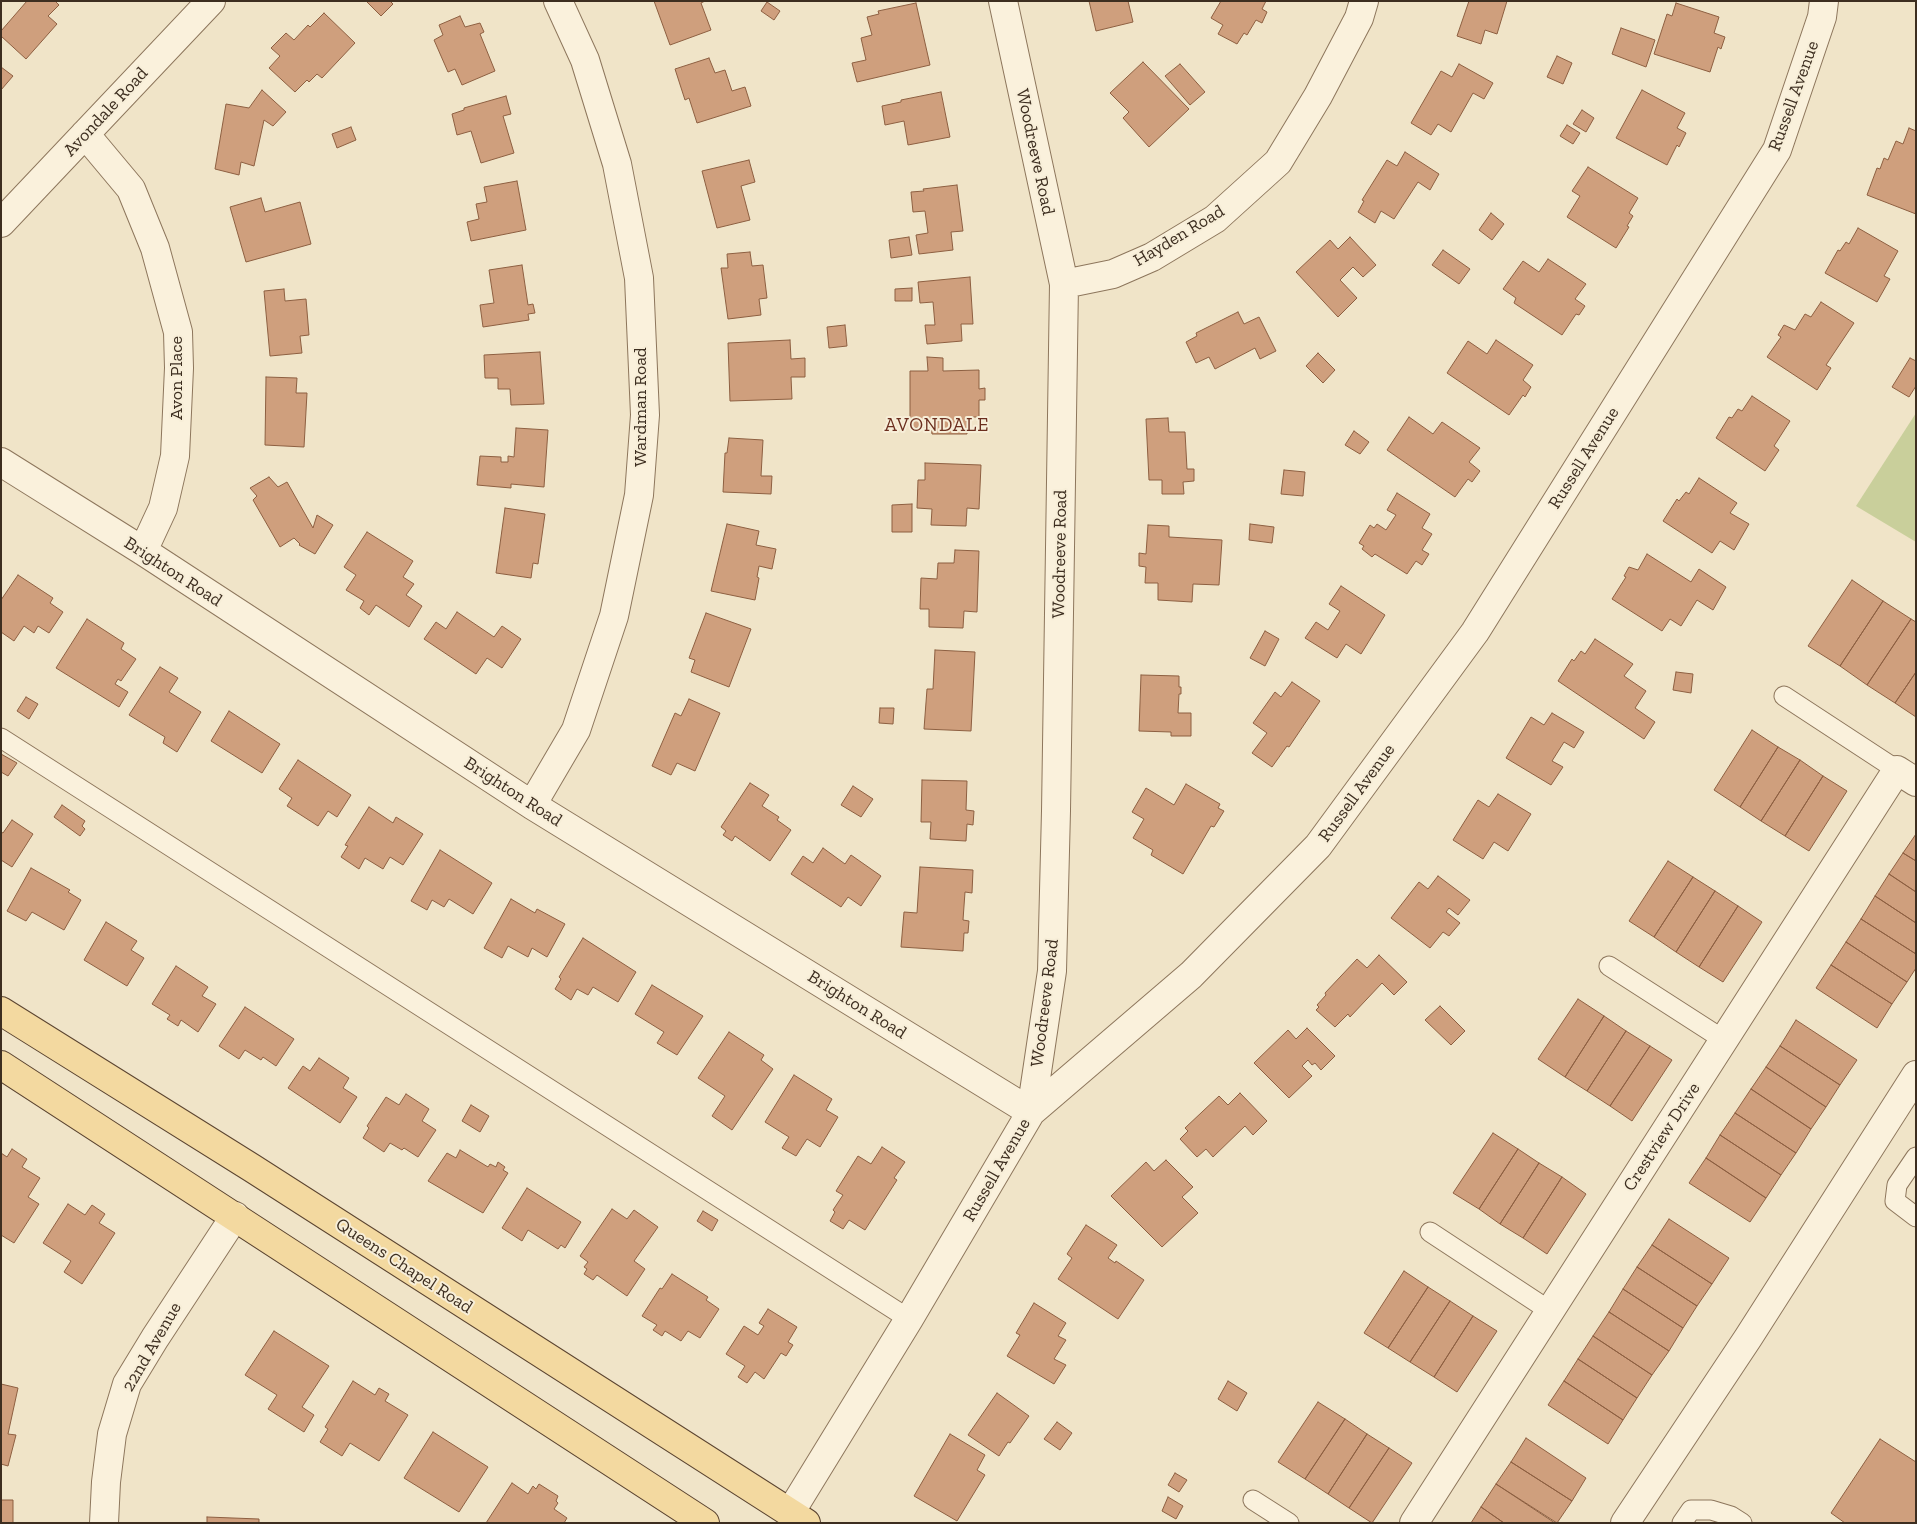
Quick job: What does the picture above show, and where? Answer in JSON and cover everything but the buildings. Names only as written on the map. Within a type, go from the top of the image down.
[{"type":"main road","name":"Queens Chapel Road","points":[[1,1011],[252,1168],[798,1518]]},
{"type":"main road","points":[[1,1065],[236,1216],[705,1523]]},
{"type":"street","name":"Avondale Road","points":[[1,224],[211,1]]},
{"type":"street","name":"Wardman Road","points":[[532,805],[576,730],[614,616],[639,495],[645,415],[639,278],[617,164],[585,60],[558,1]]},
{"type":"street","name":"Woodreeve Road","points":[[1002,1],[1064,284],[1052,971],[1031,1112]]},
{"type":"street","name":"Hayden Road","points":[[1064,284],[1113,274],[1152,257],[1216,219],[1278,162],[1318,96],[1359,18],[1364,1]]},
{"type":"street","name":"Russell Avenue","points":[[798,1518],[909,1319],[1031,1112],[1191,975],[1318,846],[1475,632],[1777,150],[1822,17],[1824,1]]},
{"type":"street","name":"Avon Place","points":[[85,134],[131,189],[154,248],[178,332],[179,368],[175,456],[163,508],[143,551]]},
{"type":"street","name":"Brighton Road","points":[[1,462],[143,551],[532,805],[1031,1112]]},
{"type":"street","name":"Crestview Drive","points":[[1414,1523],[1724,1040],[1906,776]]},
{"type":"street","points":[[1625,1523],[1748,1338],[1916,1075]]},
{"type":"street","name":"22nd Avenue","points":[[104,1523],[106,1482],[112,1434],[127,1384],[155,1338],[236,1216]]},
{"type":"lane","points":[[1784,696],[1906,776]]},
{"type":"lane","points":[[1,738],[909,1319]]},
{"type":"lane","points":[[1609,966],[1724,1040]]},
{"type":"lane","points":[[1916,1157],[1897,1185],[1895,1201],[1916,1217]]},
{"type":"lane","points":[[1430,1232],[1550,1310]]},
{"type":"lane","points":[[1253,1500],[1289,1523]]},
{"type":"lane","points":[[1682,1523],[1690,1510],[1711,1510],[1731,1516],[1742,1523]]},
{"type":"green space","points":[[1916,413],[1916,542],[1856,506]]},
{"type":"district","name":"AVONDALE","points":[[937,426]]}]
